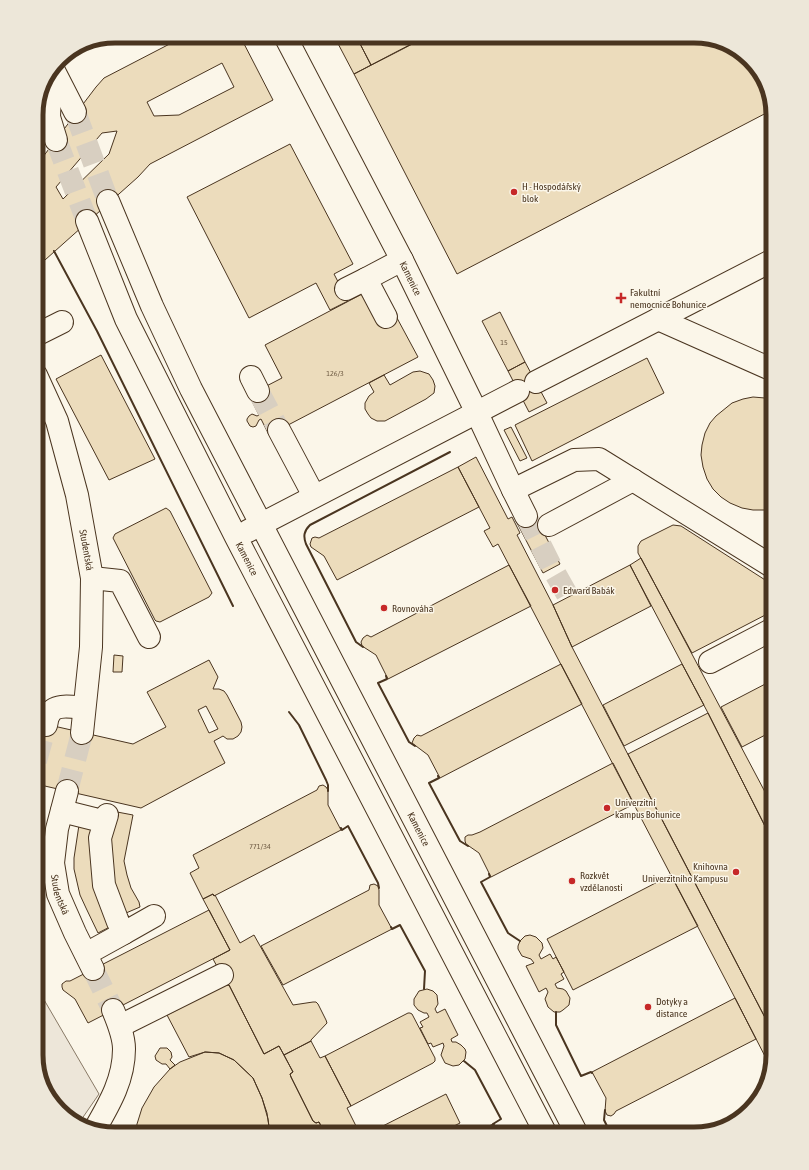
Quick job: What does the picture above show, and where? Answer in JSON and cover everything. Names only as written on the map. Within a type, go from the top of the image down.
[{"type":"street","name":"Kamenice","points":[[236,537],[477,412],[402,260],[290,43]]},
{"type":"street","points":[[55,75],[75,112]]},
{"type":"street","points":[[51,81],[49,117],[56,140]]},
{"type":"street","name":"Kamenice","points":[[108,201],[152,306],[191,389],[573,1127]]},
{"type":"street","name":"Kamenice","points":[[87,221],[126,319],[236,537],[542,1127]]},
{"type":"street","points":[[346,289],[402,260]]},
{"type":"street","points":[[526,516],[477,412],[766,264]]},
{"type":"street","points":[[366,279],[386,317]]},
{"type":"street","points":[[658,319],[766,367]]},
{"type":"street","points":[[43,332],[62,322]]},
{"type":"street","name":"Studentská","points":[[43,390],[57,421],[78,495],[92,578],[91,647],[82,732]]},
{"type":"street","points":[[279,430],[314,496]]},
{"type":"street","points":[[513,490],[574,460],[599,459],[766,563]]},
{"type":"street","points":[[549,525],[633,480]]},
{"type":"street","points":[[92,578],[120,581],[149,637]]},
{"type":"street","points":[[710,662],[766,633]]},
{"type":"street","points":[[46,725],[49,714],[54,709],[60,707],[84,708]]},
{"type":"street","name":"Studentská","points":[[64,801],[100,817],[100,838],[104,885],[118,922],[124,933],[90,961],[75,933],[44,861],[57,829],[64,801]]},
{"type":"street","points":[[124,933],[154,916]]},
{"type":"street","points":[[97,1125],[115,1092],[122,1071],[124,1048],[117,1018],[222,975]]},
{"type":"shaded area","points":[[43,998],[99,1094],[82,1119],[64,1106],[53,1091],[45,1073],[43,1055]]},
{"type":"building","points":[[172,43],[244,43],[273,100],[150,164],[138,177],[43,262],[43,157],[104,78]],"holes":[[[222,63],[234,87],[179,115],[154,116],[147,102]],[[117,131],[109,154],[63,199],[56,187],[102,133]]]},
{"type":"building","points":[[338,43],[360,43],[371,65],[354,74]]},
{"type":"building","points":[[360,43],[413,43],[371,65]]},
{"type":"building","name":"H - Hospodářský blok","points":[[414,43],[698,43],[717,47],[730,53],[745,64],[756,79],[764,97],[766,113],[457,274],[354,74]]},
{"type":"building","points":[[290,144],[353,264],[334,274],[348,301],[330,310],[316,283],[249,318],[187,197]]},
{"type":"building","points":[[364,293],[382,326],[397,318],[418,357],[269,435],[261,419],[256,426],[250,426],[247,421],[249,416],[252,414],[257,416],[259,415],[249,395],[282,378],[265,345]]},
{"type":"building","points":[[500,312],[525,362],[508,371],[482,321]]},
{"type":"building","points":[[101,355],[155,459],[109,480],[56,379]]},
{"type":"building","points":[[647,358],[664,393],[532,461],[515,425]]},
{"type":"building","points":[[525,362],[547,403],[529,412],[508,371]]},
{"type":"building","points":[[420,371],[429,374],[433,380],[435,386],[434,393],[426,399],[385,421],[377,421],[371,418],[365,409],[365,403],[369,396],[374,392],[369,383],[384,375],[390,385],[413,372]]},
{"type":"building","points":[[753,397],[766,398],[766,510],[764,510],[742,508],[721,497],[713,489],[707,479],[703,467],[701,455],[702,445],[705,433],[710,423],[732,403]]},
{"type":"building","points":[[511,427],[527,458],[520,461],[504,430]]},
{"type":"building","points":[[476,457],[508,519],[512,517],[520,533],[517,535],[553,605],[572,647],[766,1020],[766,1058],[498,544],[493,547],[484,531],[490,528],[458,467]]},
{"type":"building","points":[[458,467],[479,507],[337,580],[324,556],[311,547],[310,544],[312,538],[319,538]]},
{"type":"building","points":[[166,508],[170,511],[212,593],[209,597],[160,622],[155,620],[113,538],[115,534]]},
{"type":"building","points":[[533,512],[560,564],[543,573],[516,521]]},
{"type":"building","points":[[673,525],[681,526],[766,581],[766,615],[692,653],[638,553],[638,546],[641,541]]},
{"type":"building","points":[[641,558],[766,794],[766,828],[708,713],[630,565]]},
{"type":"building","points":[[509,565],[531,606],[388,679],[376,655],[362,646],[361,642],[367,635],[371,637]]},
{"type":"building","points":[[630,565],[651,606],[572,647],[553,605]]},
{"type":"building","points":[[114,655],[123,656],[122,672],[113,672]]},
{"type":"building","points":[[209,660],[218,677],[213,689],[224,691],[241,722],[242,727],[238,736],[233,739],[227,739],[223,736],[214,741],[225,763],[141,808],[43,786],[43,724],[133,744],[166,727],[147,692]],"holes":[[[206,706],[218,729],[209,733],[198,710]]]},
{"type":"building","points":[[561,664],[582,704],[440,778],[428,755],[412,743],[417,735],[421,736]]},
{"type":"building","points":[[682,664],[704,705],[624,746],[603,705]]},
{"type":"building","points":[[766,684],[766,735],[742,747],[721,707]]},
{"type":"building","points":[[708,713],[766,828],[766,1019],[628,754]]},
{"type":"building","points":[[613,763],[634,804],[491,877],[479,853],[466,844],[465,837],[468,835],[480,832]]},
{"type":"building","points":[[323,785],[328,790],[328,805],[341,830],[214,896],[213,894],[203,899],[190,873],[199,868],[193,855],[317,790],[319,786]]},
{"type":"building","points":[[96,808],[133,815],[124,861],[131,888],[139,902],[140,907],[126,913],[129,917],[98,933],[80,895],[74,869],[74,858],[79,825]]},
{"type":"building","points":[[671,875],[698,926],[573,990],[547,939]]},
{"type":"building","points":[[374,884],[378,886],[379,890],[379,905],[392,929],[283,985],[261,946],[369,890],[370,885]]},
{"type":"building","points":[[213,894],[214,896],[215,895],[240,943],[254,935],[293,1005],[313,1002],[318,1004],[327,1023],[311,1041],[284,1055],[279,1046],[264,1054],[229,985],[227,985],[213,959],[230,950],[203,899]]},
{"type":"building","points":[[209,910],[230,950],[88,1023],[75,999],[63,990],[62,984],[66,981],[70,981]]},
{"type":"building","points":[[530,935],[536,937],[542,943],[543,948],[539,955],[541,959],[550,954],[553,959],[556,957],[564,972],[561,974],[564,979],[555,984],[557,988],[566,991],[570,998],[569,1005],[560,1012],[554,1012],[548,1007],[545,999],[548,992],[546,988],[539,992],[526,966],[534,963],[531,959],[522,956],[518,949],[520,941],[525,936]]},
{"type":"building","points":[[227,984],[229,985],[264,1054],[279,1046],[293,1072],[290,1074],[291,1077],[313,1121],[316,1123],[319,1122],[322,1127],[269,1127],[262,1098],[253,1078],[234,1060],[219,1053],[205,1052],[189,1057],[167,1015]]},
{"type":"building","points":[[427,989],[433,991],[437,995],[438,1004],[435,1009],[437,1013],[445,1009],[458,1035],[451,1039],[452,1042],[456,1042],[465,1049],[465,1059],[459,1065],[453,1066],[445,1063],[441,1055],[444,1046],[443,1043],[433,1047],[431,1043],[428,1044],[420,1028],[423,1027],[420,1022],[429,1017],[427,1013],[418,1010],[414,1005],[414,999],[419,991]]},
{"type":"building","points":[[735,998],[756,1039],[616,1111],[611,1116],[607,1115],[605,1111],[606,1098],[592,1072]]},
{"type":"building","points":[[408,1013],[412,1014],[435,1058],[435,1061],[351,1106],[325,1056]]},
{"type":"building","points":[[311,1041],[320,1058],[325,1056],[351,1106],[347,1108],[356,1127],[322,1127],[319,1122],[316,1123],[313,1121],[291,1077],[290,1074],[293,1072],[284,1055]]},
{"type":"building","points":[[160,1048],[167,1048],[171,1052],[172,1057],[170,1060],[175,1065],[170,1069],[166,1064],[162,1064],[156,1060],[155,1056]]},
{"type":"building","points":[[205,1052],[219,1053],[234,1060],[253,1078],[267,1113],[269,1127],[136,1127],[142,1108],[154,1087],[170,1069],[180,1062]]},
{"type":"building","points":[[446,1094],[460,1123],[452,1127],[381,1127]]},
{"type":"building","points":[[493,1124],[495,1127],[487,1127]]},
{"type":"tunnel","points":[[75,112],[108,201]]},
{"type":"tunnel","points":[[56,140],[87,221]]},
{"type":"tunnel","points":[[258,391],[279,430]]},
{"type":"tunnel","points":[[526,516],[568,596]]},
{"type":"tunnel","points":[[43,736],[46,725]]},
{"type":"tunnel","points":[[67,791],[82,733]]},
{"type":"tunnel","points":[[93,969],[113,1010]]},
{"type":"wall","points":[[54,251],[97,331],[233,606]]},
{"type":"wall","points":[[363,647],[356,642],[306,544],[304,536],[306,529],[310,525],[450,452]]},
{"type":"wall","points":[[386,676],[387,679],[378,683],[409,742],[415,746]]},
{"type":"wall","points":[[289,712],[299,725],[326,780],[328,791]]},
{"type":"wall","points":[[438,776],[439,778],[429,783],[460,841],[468,846]]},
{"type":"wall","points":[[341,828],[342,830],[348,826],[378,883],[379,888]]},
{"type":"wall","points":[[489,874],[490,877],[481,882],[508,933],[520,941]]},
{"type":"wall","points":[[391,927],[392,929],[400,925],[425,971],[424,989]]},
{"type":"wall","points":[[556,1012],[556,1025],[581,1076],[591,1072],[592,1073]]},
{"type":"wall","points":[[464,1061],[475,1070],[501,1119],[493,1124],[494,1125]]},
{"type":"wall","points":[[605,1110],[604,1120],[608,1127]]},
{"type":"place","name":"H - Hospodářský blok","points":[[514,192]]},
{"type":"place","name":"Fakultní nemocnice Bohunice","points":[[621,298]]},
{"type":"place","name":"Edward Babák","points":[[555,590]]},
{"type":"place","name":"Rovnováha","points":[[384,608]]},
{"type":"place","name":"Univerzitní kampus Bohunice","points":[[607,808]]},
{"type":"place","name":"Knihovna Univerzitního Kampusu","points":[[736,872]]},
{"type":"place","name":"Rozkvět vzdělanosti","points":[[572,881]]},
{"type":"place","name":"Dotyky a distance","points":[[648,1007]]}]
